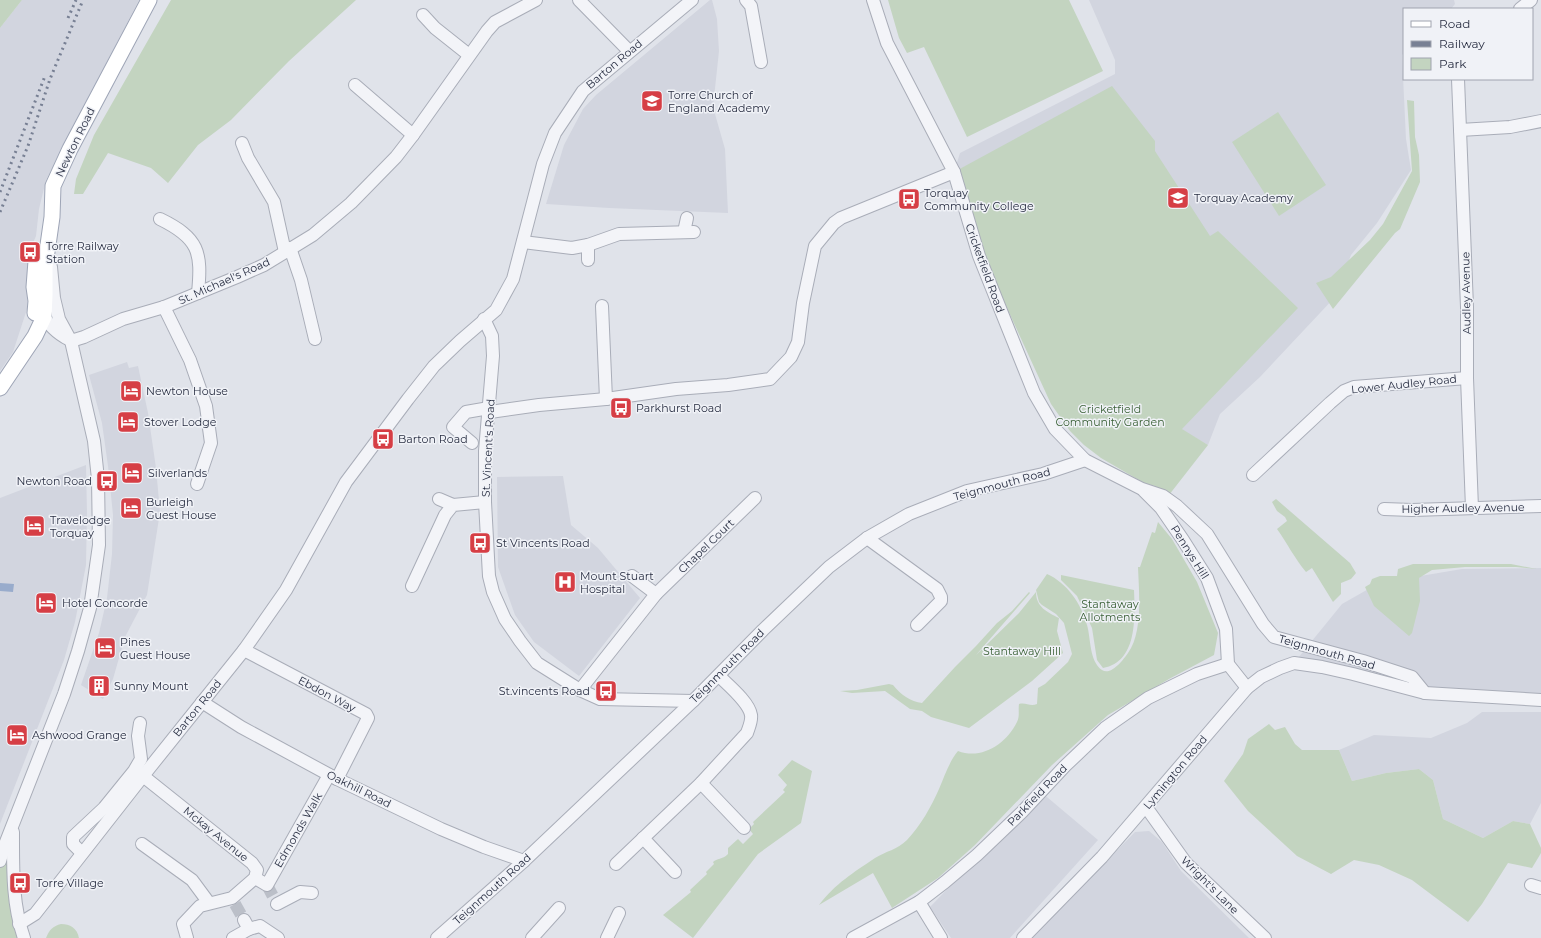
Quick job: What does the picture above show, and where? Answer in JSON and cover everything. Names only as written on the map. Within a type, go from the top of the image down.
[{"type":"main road","name":"Newton Road","points":[[49,244],[53,186],[70,149],[149,0]]},
{"type":"main road","points":[[23,352],[35,313],[35,289],[44,210],[53,186]]},
{"type":"main road","points":[[0,388],[35,336],[44,317],[35,289],[45,266],[49,244]]},
{"type":"street","name":"St. Michael's Road","points":[[71,341],[84,337],[123,319],[164,307],[264,265],[313,235],[351,203],[377,178],[413,135],[487,30],[496,22],[536,0]]},
{"type":"street","points":[[579,0],[629,51]]},
{"type":"street","name":"Barton Road","points":[[18,924],[35,914],[244,650],[286,590],[346,482],[408,399],[434,366],[484,319],[496,310],[513,279],[543,164],[555,133],[583,91],[629,51],[692,0]]},
{"type":"street","points":[[746,0],[751,6],[761,62]]},
{"type":"street","name":"Cricketfield Road","points":[[873,0],[887,43],[954,172],[979,256],[1034,393],[1055,429],[1085,460]]},
{"type":"street","points":[[1521,8],[1531,0]]},
{"type":"street","points":[[423,15],[435,28],[469,55]]},
{"type":"street","name":"Audley Avenue","points":[[1458,80],[1467,307],[1467,378],[1472,508]]},
{"type":"street","points":[[355,85],[371,98],[385,113],[413,135]]},
{"type":"street","points":[[1460,130],[1510,127],[1541,121]]},
{"type":"street","points":[[242,143],[248,158],[274,202],[288,250],[301,280],[315,339]]},
{"type":"street","points":[[472,443],[453,427],[466,412],[606,400],[770,379],[791,357],[798,342],[803,303],[815,246],[834,223],[841,218],[954,172]]},
{"type":"street","points":[[523,242],[572,248],[588,245],[619,234],[689,232],[688,218]]},
{"type":"street","points":[[160,219],[172,225],[194,244],[198,255],[200,271],[198,293]]},
{"type":"street","name":"Newton Road","points":[[24,938],[18,924],[13,881],[6,847],[12,826],[64,694],[78,651],[90,608],[97,564],[99,521],[98,479],[94,441],[71,341],[59,319],[54,298],[49,244]]},
{"type":"street","points":[[588,245],[588,260]]},
{"type":"street","points":[[602,306],[598,333],[606,400]]},
{"type":"street","points":[[164,307],[190,360],[206,406],[211,444],[197,484]]},
{"type":"street","points":[[44,317],[49,325],[60,335],[71,341]]},
{"type":"street","name":"St. Vincent's Road","points":[[484,319],[492,336],[493,356],[485,451],[485,502],[489,576],[499,607],[520,641],[537,663],[580,690],[600,699],[693,701]]},
{"type":"street","points":[[35,336],[49,333],[60,335]]},
{"type":"street","name":"Lower Audley Road","points":[[1254,474],[1344,390],[1354,387],[1467,378]]},
{"type":"street","name":"Teignmouth Road","points":[[437,938],[524,861],[719,676],[763,630],[829,567],[867,538],[909,514],[967,491],[1043,474],[1085,460],[1142,489],[1163,496],[1177,506],[1207,534],[1264,624],[1274,637],[1363,661],[1412,677],[1424,693]]},
{"type":"street","name":"Pennys Hill","points":[[1142,489],[1161,508],[1184,540],[1207,578],[1226,629],[1228,664]]},
{"type":"street","name":"Chapel Court","points":[[580,690],[656,594],[755,498]]},
{"type":"street","points":[[439,499],[453,504],[485,502]]},
{"type":"street","points":[[412,586],[444,515],[453,504]]},
{"type":"street","name":"Higher Audley Avenue","points":[[1384,509],[1412,510],[1541,506]]},
{"type":"street","points":[[867,538],[937,589],[940,594],[941,601],[917,624]]},
{"type":"street","points":[[632,576],[656,594]]},
{"type":"street","name":"Ebdon Way","points":[[244,650],[366,714],[368,718],[336,778]]},
{"type":"street","name":"Lymington Road","points":[[1023,938],[1102,856],[1146,807],[1247,688],[1261,677],[1294,663],[1353,674]]},
{"type":"street","points":[[1228,664],[1247,688]]},
{"type":"street","name":"Parkfield Road","points":[[853,938],[919,902],[945,882],[977,855],[1022,812],[1105,728],[1148,698],[1197,674],[1228,664]]},
{"type":"street","name":"Teignmouth Road","points":[[1353,674],[1424,693],[1541,700]]},
{"type":"street","points":[[616,864],[701,783],[747,733],[751,714],[748,706],[719,676]]},
{"type":"street","name":"Oakhill Road","points":[[202,702],[241,727],[336,778],[441,829],[484,847],[524,861]]},
{"type":"street","points":[[82,853],[72,844],[73,837],[104,808],[134,771],[141,759],[138,736],[140,723]]},
{"type":"street","name":"Mckay Avenue","points":[[143,776],[252,863],[257,870],[255,878]]},
{"type":"street","name":"Edmonds Walk","points":[[255,878],[267,885],[336,778]]},
{"type":"street","points":[[701,783],[744,828]]},
{"type":"street","name":"Wright's Lane","points":[[1146,807],[1186,863],[1265,938]]},
{"type":"street","points":[[643,838],[675,872]]},
{"type":"street","points":[[142,844],[192,880],[209,903]]},
{"type":"street","points":[[0,861],[6,847]]},
{"type":"street","points":[[187,938],[184,924],[200,906],[209,903],[234,901],[255,878]]},
{"type":"street","points":[[277,904],[300,892],[312,894]]},
{"type":"street","points":[[919,902],[941,938]]},
{"type":"street","points":[[532,938],[559,908]]},
{"type":"street","points":[[607,938],[619,913]]},
{"type":"street","points":[[233,938],[246,924],[260,926],[278,938]]},
{"type":"shaded area","points":[[22,0],[139,0],[46,180],[39,209],[36,236],[30,250],[27,309],[13,352],[0,371],[0,28]]},
{"type":"shaded area","name":"Torre Church of England Academy","points":[[710,0],[712,0],[717,19],[719,51],[713,107],[725,149],[728,213],[546,204],[564,145],[583,109],[596,95]]},
{"type":"shaded area","name":"Torquay Academy","points":[[1089,0],[1454,0],[1455,4],[1452,8],[1403,8],[1403,80],[1406,139],[1411,170],[1377,223],[1351,255],[1335,297],[1260,377],[1220,414],[1208,445],[1182,430],[954,172],[960,153],[1115,74],[1115,60]]},
{"type":"shaded area","points":[[127,362],[129,368],[138,366],[148,413],[156,468],[160,512],[147,595],[125,637],[113,679],[103,699],[81,685],[99,633],[107,598],[112,554],[113,515],[108,466],[102,423],[89,375]]},
{"type":"shaded area","points":[[86,465],[86,565],[75,622],[64,660],[0,824],[0,498]]},
{"type":"shaded area","name":"Mount Stuart Hospital","points":[[563,476],[571,525],[598,548],[640,598],[579,676],[534,642],[515,615],[498,567],[497,477]]},
{"type":"shaded area","points":[[1541,568],[1541,700],[1425,693],[1294,663],[1342,604],[1379,583],[1462,569]]},
{"type":"shaded area","points":[[1482,712],[1541,712],[1541,803],[1530,824],[1513,821],[1483,838],[1443,819],[1433,780],[1419,769],[1386,773],[1352,781],[1339,750],[1374,735],[1431,738],[1467,723]]},
{"type":"shaded area","points":[[1041,792],[1098,840],[1010,938],[951,938],[930,907]]},
{"type":"shaded area","points":[[1149,831],[1162,842],[1181,871],[1249,938],[1032,938],[1135,832]]},
{"type":"green space","points":[[0,0],[22,0],[0,28]]},
{"type":"green space","points":[[171,0],[356,0],[289,61],[231,120],[198,145],[168,183],[151,168],[108,153],[83,194],[74,194],[76,179],[94,135]]},
{"type":"green space","points":[[888,0],[1069,0],[1103,71],[967,137],[924,47],[907,53],[899,38]]},
{"type":"green space","name":"Cricketfield Community Garden","points":[[1112,86],[1155,141],[1155,151],[1210,236],[1218,231],[1298,308],[1182,429],[1208,445],[1169,495],[1155,486],[1144,483],[1101,458],[1084,445],[1070,431],[1051,404],[990,271],[954,172]]},
{"type":"green space","points":[[1407,100],[1414,101],[1415,137],[1419,155],[1420,182],[1400,229],[1395,233],[1333,309],[1316,283],[1331,277],[1370,240],[1383,224],[1412,171]]},
{"type":"green space","points":[[1278,112],[1326,185],[1279,216],[1232,142]]},
{"type":"green space","points":[[1276,499],[1350,563],[1356,573],[1351,579],[1341,583],[1341,594],[1333,602],[1312,568],[1306,572],[1277,529],[1287,521],[1285,517],[1277,511],[1272,502]]},
{"type":"green space","points":[[1158,522],[1172,539],[1197,582],[1218,633],[1214,655],[1169,679],[1108,715],[1052,765],[975,845],[938,878],[892,908],[873,873],[819,905],[838,884],[875,858],[899,846],[907,840],[917,828],[929,809],[950,764],[958,751],[967,753],[984,752],[1000,743],[1007,737],[1018,720],[1019,704],[1037,704],[1038,688],[1045,684],[1068,662],[1072,654],[1064,623],[1056,614],[1039,602],[1036,590],[1047,574],[1067,588],[1081,609],[1088,630],[1091,649],[1098,666],[1102,670],[1109,671],[1120,663],[1133,645],[1136,635],[1139,612],[1138,567],[1140,567],[1152,532],[1155,533]]},
{"type":"green space","points":[[1413,564],[1511,564],[1537,569],[1516,567],[1465,567],[1432,570],[1419,578],[1420,601],[1412,633],[1409,636],[1374,606],[1365,587],[1370,584],[1372,579],[1380,576],[1397,576],[1398,569]]},
{"type":"green space","name":"Stantaway Allotments","points":[[1061,575],[1134,590],[1134,625],[1132,636],[1123,657],[1114,664],[1103,668],[1097,660],[1092,628],[1077,596],[1061,580]]},
{"type":"green space","name":"Stantaway Hill","points":[[1029,592],[1030,593],[976,655],[1019,613],[1036,592],[1036,597],[1040,605],[1046,611],[1059,618],[1057,631],[1063,653],[1032,681],[969,728],[931,717],[922,711],[910,709],[885,691],[852,693],[840,691],[857,690],[889,684],[893,685],[902,694],[910,699],[922,703],[997,623],[1012,611]]},
{"type":"green space","points":[[1269,724],[1275,730],[1285,727],[1295,744],[1302,750],[1339,750],[1352,781],[1386,773],[1419,769],[1433,780],[1443,819],[1483,838],[1513,821],[1530,824],[1541,848],[1541,853],[1532,868],[1508,863],[1482,904],[1468,922],[1412,880],[1379,865],[1354,860],[1331,874],[1297,856],[1248,811],[1224,781],[1243,754],[1248,739]]},
{"type":"green space","points":[[792,760],[812,771],[801,823],[758,854],[693,938],[663,915],[691,892],[690,890],[707,874],[706,872],[714,864],[713,862],[728,854],[728,848],[738,839],[743,844],[753,834],[749,829],[754,824],[753,822],[785,792],[783,790],[787,785],[778,775]]},
{"type":"green space","points":[[12,826],[24,938],[0,938],[0,861]]},
{"type":"green space","points":[[61,924],[73,927],[79,938],[46,938],[52,929]]},
{"type":"water","points":[[0,583],[14,584],[13,592],[0,591]]},
{"type":"tunnel","points":[[267,885],[277,904]]},
{"type":"tunnel","points":[[235,904],[244,920]]},
{"type":"railway","points":[[68,18],[76,0]]},
{"type":"railway","points":[[0,212],[28,146],[50,79],[83,0]]},
{"type":"railway","points":[[0,192],[45,76]]},
{"type":"place","name":"Torre Church of England Academy","points":[[652,101]]},
{"type":"place","name":"Torquay Academy","points":[[1178,198]]},
{"type":"place","name":"Torquay Community College","points":[[909,199]]},
{"type":"place","name":"Torre Railway Station","points":[[30,252]]},
{"type":"place","name":"Newton House","points":[[131,391]]},
{"type":"place","name":"Parkhurst Road","points":[[621,408]]},
{"type":"place","name":"Stover Lodge","points":[[128,422]]},
{"type":"place","name":"Barton Road","points":[[383,439]]},
{"type":"place","name":"Silverlands","points":[[132,473]]},
{"type":"place","name":"Newton Road","points":[[107,481]]},
{"type":"place","name":"Burleigh Guest House","points":[[131,508]]},
{"type":"place","name":"Travelodge Torquay","points":[[34,526]]},
{"type":"place","name":"St Vincents Road","points":[[480,543]]},
{"type":"place","name":"Mount Stuart Hospital","points":[[565,582]]},
{"type":"place","name":"Hotel Concorde","points":[[46,603]]},
{"type":"place","name":"Pines Guest House","points":[[105,648]]},
{"type":"place","name":"Sunny Mount","points":[[99,686]]},
{"type":"place","name":"St.vincents Road","points":[[606,691]]},
{"type":"place","name":"Ashwood Grange","points":[[17,735]]},
{"type":"place","name":"Torre Village","points":[[20,883]]}]
